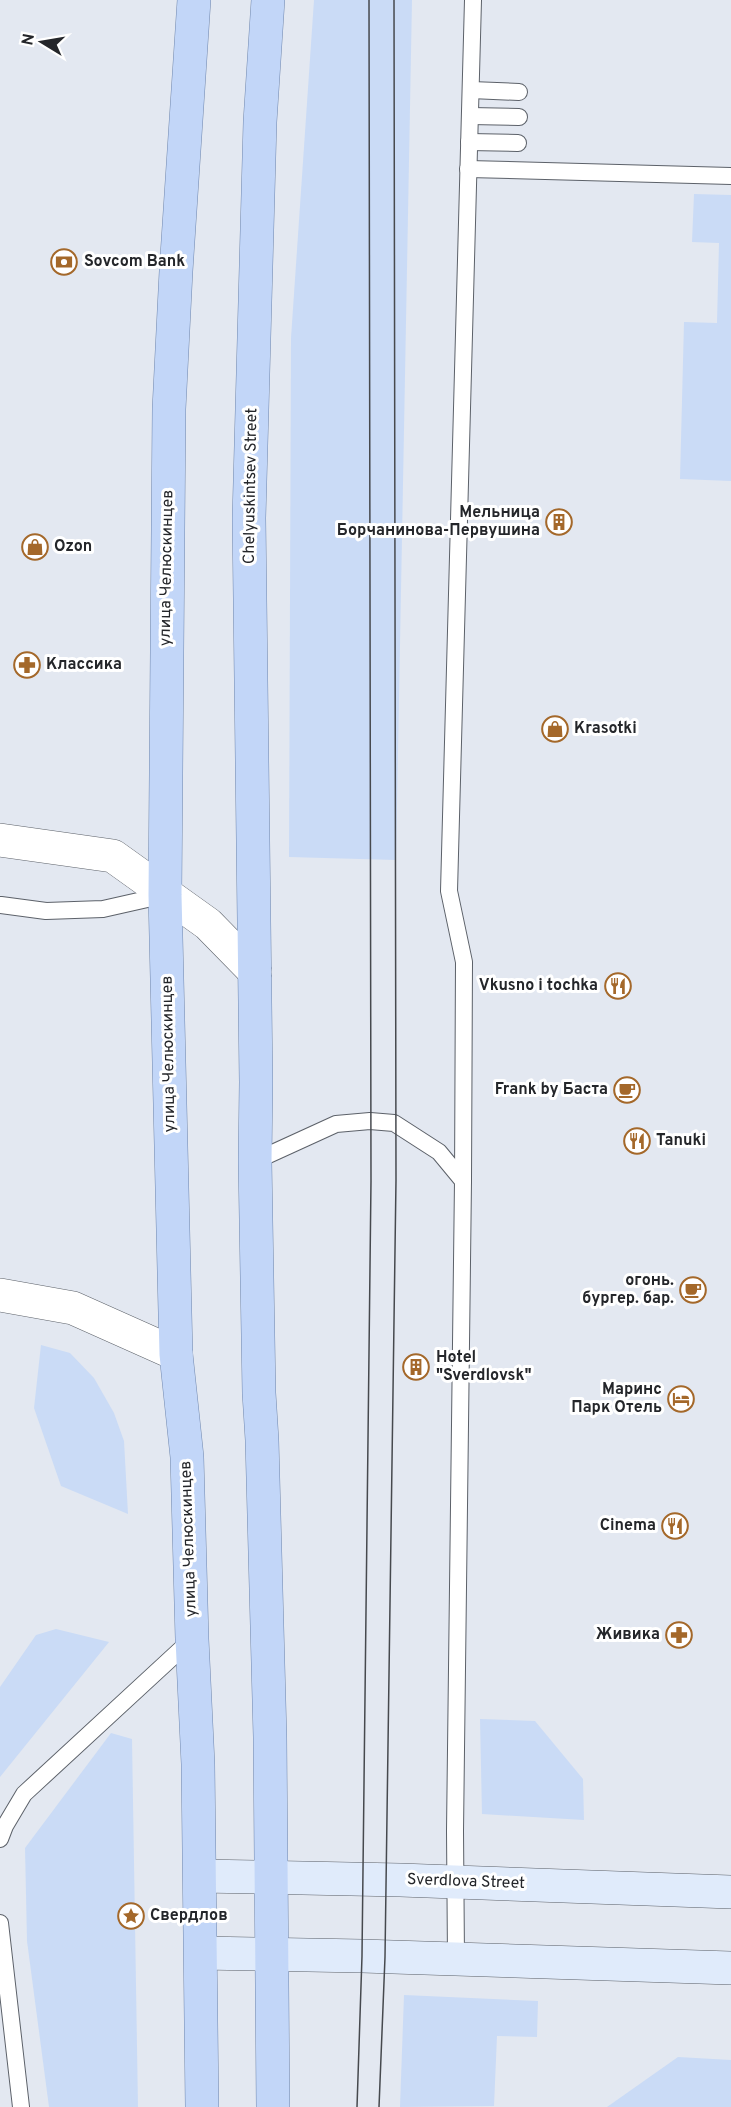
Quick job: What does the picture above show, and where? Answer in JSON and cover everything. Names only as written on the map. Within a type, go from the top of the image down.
[{"type":"main road","name":"улица Челюскинцев","points":[[194,0],[169,409],[165,895],[176,1354],[187,1457],[198,1764],[202,2107]]},
{"type":"main road","name":"Chelyuskintsev Street","points":[[255,972],[249,518],[260,122],[268,0]]},
{"type":"main road","points":[[255,972],[255,1161],[259,1393],[266,1556],[273,2107]]},
{"type":"main road","name":"Sverdlova Street","points":[[200,1876],[731,1893]]},
{"type":"main road","points":[[201,1953],[731,1968]]},
{"type":"street","points":[[0,840],[113,856],[208,924],[255,972]]},
{"type":"street","points":[[0,1295],[73,1308],[176,1354]]},
{"type":"lane","points":[[456,1959],[464,962],[449,891],[473,0]]},
{"type":"lane","points":[[471,90],[519,92]]},
{"type":"lane","points":[[470,116],[519,117]]},
{"type":"lane","points":[[469,142],[518,143]]},
{"type":"lane","points":[[468,169],[731,176]]},
{"type":"lane","points":[[1,905],[46,911],[104,909],[165,895]]},
{"type":"lane","points":[[255,1161],[336,1124],[370,1121],[394,1123],[439,1152],[463,1181]]},
{"type":"lane","points":[[0,1839],[24,1794],[192,1639]]},
{"type":"lane","points":[[0,1923],[21,2107]]},
{"type":"shaded area","points":[[314,0],[412,0],[396,860],[289,857],[291,338]]},
{"type":"shaded area","points":[[694,194],[731,195],[731,481],[680,479],[684,322],[717,323],[719,243],[692,242]]},
{"type":"shaded area","points":[[41,1345],[70,1353],[94,1378],[114,1413],[124,1441],[128,1514],[61,1486],[34,1408]]},
{"type":"shaded area","points":[[56,1629],[109,1642],[0,1777],[0,1687],[36,1635]]},
{"type":"shaded area","points":[[480,1719],[535,1721],[583,1779],[584,1820],[482,1814]]},
{"type":"shaded area","points":[[111,1733],[132,1739],[138,2107],[49,2107],[27,1941],[25,1848]]},
{"type":"shaded area","points":[[404,1995],[538,2001],[537,2037],[497,2036],[494,2106],[400,2107]]},
{"type":"shaded area","points":[[678,2057],[731,2060],[731,2107],[607,2107]]},
{"type":"tram line","points":[[357,2107],[362,1956],[371,1181],[369,0]]},
{"type":"tram line","points":[[379,2107],[385,1957],[396,1180],[394,0]]},
{"type":"place","name":"Sovcom Bank","points":[[64,262]]},
{"type":"place","name":"Мельница Борчанинова-Первушина","points":[[559,522]]},
{"type":"place","name":"Ozon","points":[[35,547]]},
{"type":"place","name":"Классика","points":[[27,665]]},
{"type":"place","name":"Krasotki","points":[[555,729]]},
{"type":"place","name":"Vkusno i tochka","points":[[618,986]]},
{"type":"place","name":"Frank by Баста","points":[[627,1090]]},
{"type":"place","name":"Tanuki","points":[[637,1141]]},
{"type":"place","name":"огонь. бургер. бар.","points":[[693,1290]]},
{"type":"place","name":"Hotel \"Sverdlovsk\"","points":[[416,1367]]},
{"type":"place","name":"Маринс Парк Отель","points":[[681,1399]]},
{"type":"place","name":"Cinema","points":[[675,1526]]},
{"type":"place","name":"Живика","points":[[679,1635]]},
{"type":"place","name":"Свердлов","points":[[131,1916]]}]
